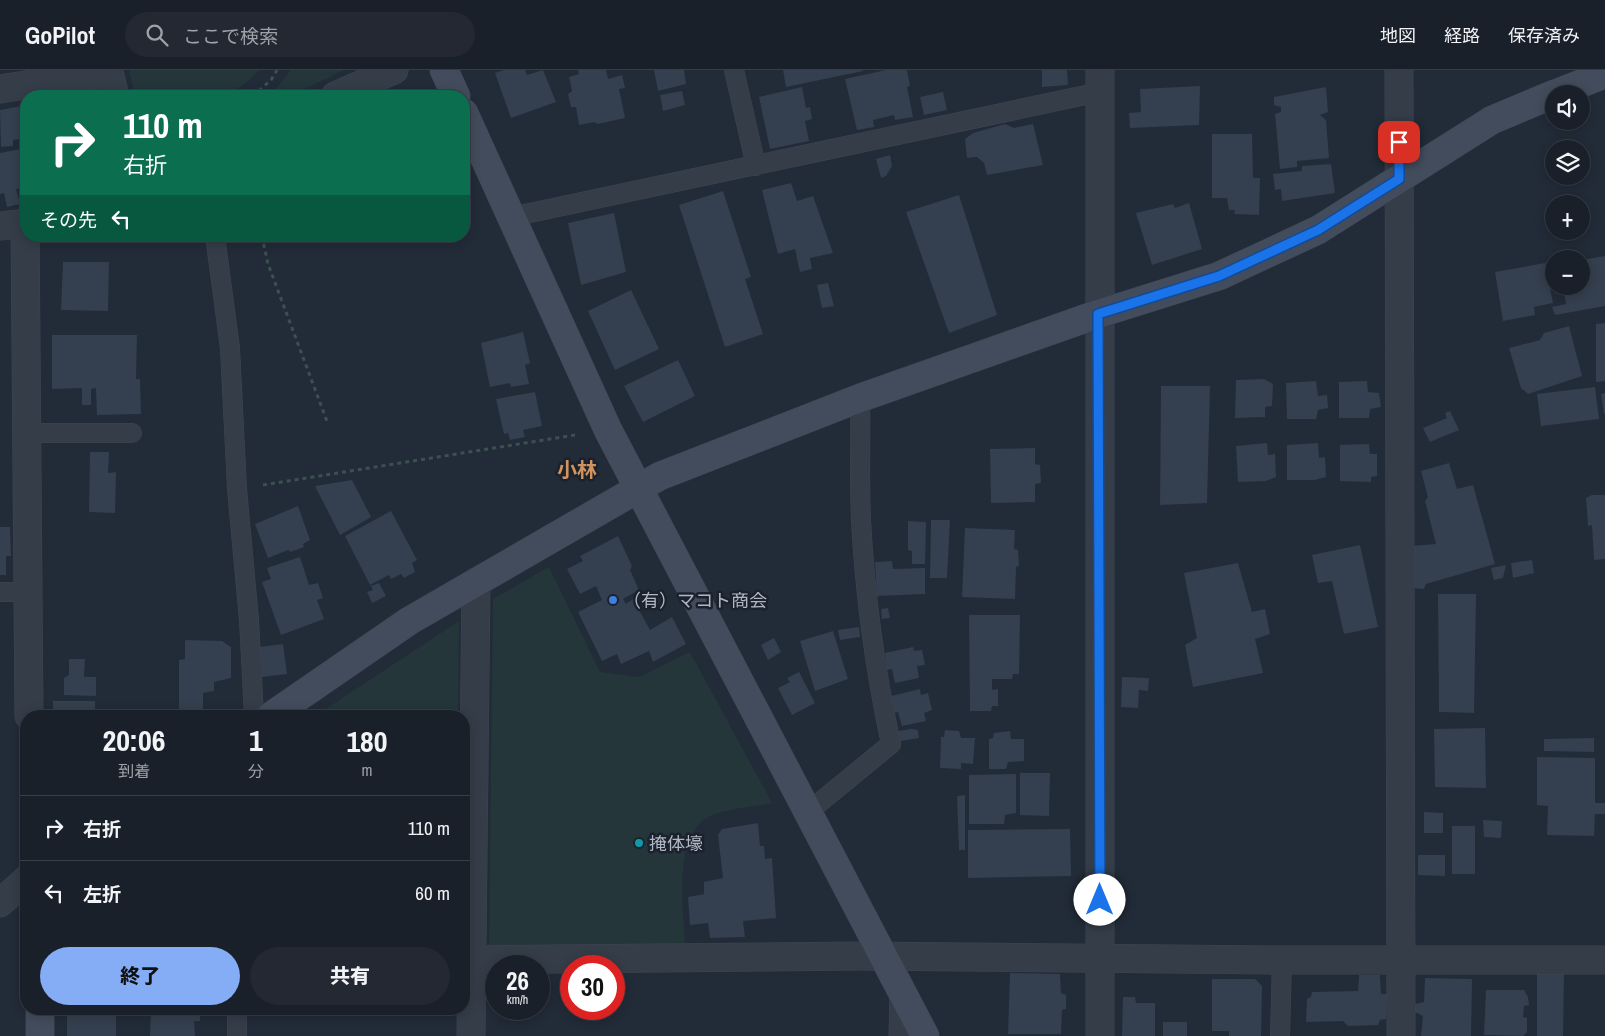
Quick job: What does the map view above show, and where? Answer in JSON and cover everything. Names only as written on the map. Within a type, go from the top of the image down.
[{"type":"street","points":[[349,90],[394,70]]},
{"type":"street","points":[[444,70],[453,90]]},
{"type":"street","points":[[1399,70],[1401,1036]]},
{"type":"street","points":[[0,89],[109,72],[114,90]]},
{"type":"street","points":[[1577,85],[1605,74]]},
{"type":"street","points":[[1100,81],[1098,314],[1100,1036]]},
{"type":"street","points":[[280,710],[409,620],[660,476],[860,398],[1098,314],[1219,276],[1318,230],[1492,120],[1545,98]]},
{"type":"street","points":[[470,126],[608,430],[925,1036]]},
{"type":"street","points":[[17,224],[26,433],[29,710]]},
{"type":"street","points":[[470,834],[476,582]]},
{"type":"street","points":[[0,903],[20,885]]},
{"type":"street","points":[[470,960],[884,956],[1101,959],[1605,960]]},
{"type":"street","points":[[903,1036],[904,996]]},
{"type":"street","points":[[40,1015],[40,1036]]},
{"type":"street","points":[[470,1015],[471,1036]]},
{"type":"lane","points":[[734,70],[756,166]]},
{"type":"lane","points":[[512,217],[756,166],[1100,81]]},
{"type":"lane","points":[[216,242],[230,348],[237,489],[250,620],[254,710]]},
{"type":"lane","points":[[808,812],[891,744],[878,686],[861,520],[860,398]]},
{"type":"lane","points":[[26,433],[132,433]]},
{"type":"lane","points":[[0,592],[28,592]]},
{"type":"lane","points":[[1280,1036],[1282,960]]},
{"type":"lane","points":[[237,1015],[237,1036]]},
{"type":"path","points":[[260,90],[271,80],[277,70]]},
{"type":"path","points":[[263,242],[268,264],[328,424]]},
{"type":"path","points":[[237,489],[608,430]]},
{"type":"shaded area","points":[[129,70],[260,70],[245,84],[234,90],[134,90]]},
{"type":"shaded area","points":[[291,70],[344,70],[302,90],[275,90]]},
{"type":"shaded area","points":[[549,567],[600,672],[639,677],[690,652],[772,803],[715,814],[701,823],[691,836],[685,853],[683,873],[682,893],[685,947],[489,947],[493,599]]},
{"type":"shaded area","points":[[459,621],[458,710],[324,710]]},
{"type":"building","points":[[504,70],[525,70],[527,75],[543,70],[556,102],[511,118],[495,73]]},
{"type":"building","points":[[578,70],[606,70],[608,79],[622,75],[625,88],[619,89],[625,118],[598,124],[594,122],[579,125],[576,107],[571,107],[568,94],[572,91],[569,77],[579,74]]},
{"type":"building","points":[[654,70],[684,70],[686,84],[658,91]]},
{"type":"building","points":[[783,70],[863,70],[863,71],[786,87]]},
{"type":"building","points":[[886,70],[907,70],[910,86],[907,87],[913,117],[895,120],[894,115],[873,120],[874,127],[857,130],[845,79]]},
{"type":"building","points":[[1042,70],[1067,70],[1068,85],[1042,87]]},
{"type":"building","points":[[1200,86],[1199,125],[1130,128],[1129,113],[1141,112],[1140,89]]},
{"type":"building","points":[[802,87],[806,108],[810,107],[812,119],[805,121],[809,141],[770,149],[759,97]]},
{"type":"building","points":[[1326,87],[1328,112],[1320,115],[1326,120],[1329,158],[1297,161],[1297,167],[1280,169],[1275,114],[1281,112],[1281,107],[1274,105],[1274,97]]},
{"type":"building","points":[[682,91],[685,105],[663,111],[660,95]]},
{"type":"building","points":[[943,92],[947,110],[924,115],[920,97]]},
{"type":"building","points":[[20,106],[20,139],[13,140],[13,146],[1,147],[0,110]]},
{"type":"building","points":[[1005,124],[1014,128],[1033,124],[1043,165],[987,175],[984,163],[977,157],[967,158],[965,139],[973,133]]},
{"type":"building","points":[[1212,134],[1252,134],[1253,178],[1260,178],[1259,215],[1234,214],[1235,210],[1229,210],[1227,198],[1212,198]]},
{"type":"building","points":[[20,149],[20,188],[16,189],[20,204],[7,207],[4,193],[0,194],[0,153]]},
{"type":"building","points":[[890,155],[892,166],[886,176],[881,178],[876,159]]},
{"type":"building","points":[[1331,164],[1335,193],[1282,201],[1281,189],[1275,190],[1273,174],[1302,171],[1302,166]]},
{"type":"building","points":[[791,183],[797,201],[813,196],[833,253],[810,258],[812,269],[800,272],[795,249],[778,254],[762,190]]},
{"type":"building","points":[[723,191],[751,277],[745,279],[763,334],[725,347],[679,205]]},
{"type":"building","points":[[959,195],[997,315],[949,333],[906,212]]},
{"type":"building","points":[[1189,203],[1202,249],[1152,265],[1136,213],[1173,204],[1175,208]]},
{"type":"building","points":[[614,213],[626,272],[581,285],[568,223]]},
{"type":"building","points":[[1605,256],[1605,306],[1555,315],[1552,307],[1566,304],[1564,295],[1590,295],[1590,258]]},
{"type":"building","points":[[63,262],[109,262],[108,311],[61,310]]},
{"type":"building","points":[[1545,263],[1545,295],[1551,295],[1553,303],[1534,307],[1535,315],[1503,321],[1495,272]]},
{"type":"building","points":[[828,283],[834,306],[822,308],[817,285]]},
{"type":"building","points":[[631,290],[659,349],[615,370],[588,311]]},
{"type":"building","points":[[1605,323],[1605,381],[1596,382],[1596,324]]},
{"type":"building","points":[[1569,326],[1582,376],[1528,394],[1521,388],[1509,348],[1540,340],[1544,333]]},
{"type":"building","points":[[523,332],[530,363],[525,365],[529,384],[511,387],[510,383],[490,387],[481,343]]},
{"type":"building","points":[[52,335],[137,335],[136,379],[140,379],[141,414],[97,415],[96,388],[91,389],[91,405],[82,405],[82,388],[52,389]]},
{"type":"building","points":[[678,360],[695,396],[643,422],[624,386]]},
{"type":"building","points":[[1264,379],[1273,384],[1272,406],[1265,407],[1265,417],[1235,418],[1236,380]]},
{"type":"building","points":[[1316,381],[1318,396],[1327,395],[1328,408],[1318,410],[1316,419],[1287,419],[1286,383]]},
{"type":"building","points":[[1367,381],[1368,392],[1379,393],[1381,407],[1370,409],[1369,418],[1339,418],[1339,382]]},
{"type":"building","points":[[1161,386],[1210,386],[1207,503],[1160,505]]},
{"type":"building","points":[[1595,387],[1599,419],[1541,426],[1537,394]]},
{"type":"building","points":[[535,392],[542,426],[523,430],[525,437],[510,440],[508,433],[504,434],[496,399]]},
{"type":"building","points":[[1605,393],[1605,414],[1604,414],[1601,394]]},
{"type":"building","points":[[1450,411],[1459,430],[1430,442],[1423,428],[1447,418],[1445,413]]},
{"type":"building","points":[[1267,443],[1268,455],[1275,454],[1276,477],[1266,481],[1238,482],[1236,446]]},
{"type":"building","points":[[1318,443],[1319,458],[1325,457],[1326,477],[1315,480],[1287,480],[1287,445]]},
{"type":"building","points":[[1369,444],[1370,454],[1377,454],[1377,476],[1371,477],[1371,482],[1340,481],[1340,445]]},
{"type":"building","points":[[1035,448],[1035,464],[1040,465],[1041,483],[1035,484],[1035,502],[991,503],[990,449]]},
{"type":"building","points":[[90,452],[109,452],[108,473],[116,472],[115,513],[89,512]]},
{"type":"building","points":[[1449,463],[1457,489],[1473,485],[1495,564],[1426,584],[1424,589],[1412,588],[1412,546],[1436,544],[1425,501],[1428,497],[1421,471]]},
{"type":"building","points":[[352,480],[371,517],[340,535],[315,486]]},
{"type":"building","points":[[1592,495],[1605,495],[1605,559],[1594,560],[1592,525],[1588,526],[1586,498]]},
{"type":"building","points":[[298,506],[310,540],[303,544],[304,547],[291,552],[288,550],[268,558],[255,524]]},
{"type":"building","points":[[391,511],[417,560],[412,563],[415,572],[404,578],[401,574],[391,579],[389,575],[370,585],[345,536]]},
{"type":"building","points":[[931,520],[950,520],[947,578],[930,578]]},
{"type":"building","points":[[908,521],[926,522],[925,564],[912,564],[912,551],[908,550]]},
{"type":"building","points":[[0,527],[10,527],[11,556],[6,556],[6,575],[0,575]]},
{"type":"building","points":[[965,528],[1015,530],[1014,549],[1018,550],[1019,566],[1016,567],[1015,599],[962,597]]},
{"type":"building","name":"（有）マコト商会","points":[[618,536],[632,566],[630,570],[639,590],[623,599],[626,604],[633,599],[650,630],[672,617],[686,644],[653,662],[649,651],[621,664],[617,654],[602,661],[578,612],[602,600],[596,586],[580,594],[567,569],[583,561],[580,556]]},
{"type":"building","points":[[1360,545],[1378,627],[1344,634],[1332,581],[1318,583],[1312,555]]},
{"type":"building","points":[[300,557],[309,585],[318,583],[323,598],[317,600],[324,619],[281,635],[262,582],[271,579],[267,568]]},
{"type":"building","points":[[1532,560],[1534,573],[1513,578],[1511,563]]},
{"type":"building","points":[[892,561],[893,569],[925,568],[925,594],[877,596],[875,562]]},
{"type":"building","points":[[1238,563],[1252,612],[1265,609],[1270,634],[1255,639],[1263,673],[1193,687],[1185,645],[1197,638],[1184,573]]},
{"type":"building","points":[[1506,565],[1503,578],[1494,580],[1491,568]]},
{"type":"building","points":[[379,583],[386,596],[372,603],[367,592],[373,590],[371,586]]},
{"type":"building","points":[[1438,594],[1476,594],[1474,713],[1439,712]]},
{"type":"building","points":[[888,608],[890,618],[882,619],[881,609]]},
{"type":"building","points":[[969,615],[1020,615],[1019,674],[1013,674],[1012,679],[992,679],[992,690],[998,689],[998,706],[992,706],[991,711],[970,711]]},
{"type":"building","points":[[859,627],[860,637],[840,640],[838,630]]},
{"type":"building","points":[[833,631],[848,679],[815,691],[800,641]]},
{"type":"building","points":[[774,638],[781,652],[768,660],[761,645]]},
{"type":"building","points":[[185,640],[222,641],[231,647],[231,678],[214,682],[214,691],[203,693],[203,710],[179,710],[179,660],[185,659]]},
{"type":"building","points":[[283,644],[287,674],[262,677],[259,647]]},
{"type":"building","points":[[913,647],[914,651],[922,650],[925,665],[917,666],[919,678],[895,683],[892,669],[887,670],[885,653]]},
{"type":"building","points":[[69,659],[85,659],[84,677],[96,677],[96,696],[64,695],[64,678],[69,675]]},
{"type":"building","points":[[799,672],[815,703],[792,715],[778,688],[790,682],[787,678]]},
{"type":"building","points":[[1122,677],[1149,678],[1148,691],[1139,690],[1138,708],[1121,707]]},
{"type":"building","points":[[920,689],[921,695],[928,693],[932,710],[924,713],[926,721],[902,726],[898,712],[894,713],[891,696]]},
{"type":"building","points":[[53,701],[95,701],[95,710],[53,710]]},
{"type":"building","points":[[1485,728],[1486,788],[1435,787],[1434,729]]},
{"type":"building","points":[[918,730],[919,738],[900,741],[898,731]]},
{"type":"building","points":[[945,730],[959,731],[961,738],[975,738],[973,764],[961,763],[961,769],[940,768],[941,737],[944,737]]},
{"type":"building","points":[[1010,731],[1011,739],[1024,739],[1024,761],[1008,762],[1006,769],[989,769],[989,739],[993,738],[994,733]]},
{"type":"building","points":[[1594,738],[1594,752],[1544,751],[1544,739]]},
{"type":"building","points":[[1537,757],[1595,758],[1595,803],[1605,803],[1605,814],[1595,814],[1594,836],[1547,835],[1548,806],[1537,805]]},
{"type":"building","points":[[1020,773],[1050,773],[1049,816],[1020,815]]},
{"type":"building","points":[[1016,774],[1016,813],[1005,815],[1004,824],[969,824],[969,775]]},
{"type":"building","points":[[965,795],[965,850],[959,850],[957,796]]},
{"type":"building","points":[[1424,812],[1443,813],[1443,833],[1424,833]]},
{"type":"building","points":[[1483,820],[1502,821],[1501,838],[1484,837]]},
{"type":"building","points":[[758,823],[760,846],[764,846],[765,859],[772,858],[776,918],[743,921],[745,937],[710,938],[708,923],[690,925],[688,897],[704,894],[704,882],[723,878],[718,835],[722,829]]},
{"type":"building","points":[[1452,826],[1475,826],[1475,874],[1452,874]]},
{"type":"building","points":[[1070,829],[1071,876],[968,878],[968,830]]},
{"type":"building","points":[[1418,855],[1445,855],[1445,876],[1418,875]]},
{"type":"building","points":[[1564,972],[1563,1036],[1537,1036],[1537,973]]},
{"type":"building","points":[[1010,973],[1060,974],[1061,993],[1066,995],[1066,1009],[1062,1010],[1061,1034],[1008,1034]]},
{"type":"building","points":[[1359,975],[1380,975],[1381,994],[1387,994],[1386,1019],[1380,1020],[1378,1025],[1348,1026],[1343,1021],[1306,1022],[1307,999],[1311,997],[1312,992],[1358,991]]},
{"type":"building","points":[[1425,978],[1472,979],[1471,1036],[1421,1036],[1423,1016],[1415,1012],[1415,1004],[1424,1002]]},
{"type":"building","points":[[1212,979],[1255,979],[1262,986],[1261,1036],[1229,1036],[1229,1031],[1212,1031]]},
{"type":"building","points":[[1486,990],[1524,990],[1528,997],[1529,1005],[1524,1006],[1523,1017],[1527,1018],[1527,1032],[1523,1036],[1484,1035]]},
{"type":"building","points":[[1123,997],[1135,997],[1136,1003],[1155,1003],[1155,1036],[1122,1036]]},
{"type":"building","points":[[67,1015],[116,1015],[116,1036],[67,1036]]},
{"type":"building","points":[[151,1015],[200,1015],[200,1021],[194,1021],[195,1036],[150,1036]]},
{"type":"building","points":[[1163,1022],[1187,1022],[1187,1036],[1163,1036]]},
{"type":"place","name":"（有）マコト商会","points":[[613,600]]},
{"type":"place","name":"掩体壕","points":[[639,843]]},
{"type":"district","name":"小林","points":[[577,469]]},
{"type":"route","points":[[1100,900],[1098,314],[1219,276],[1318,230],[1399,179],[1399,142]]}]
